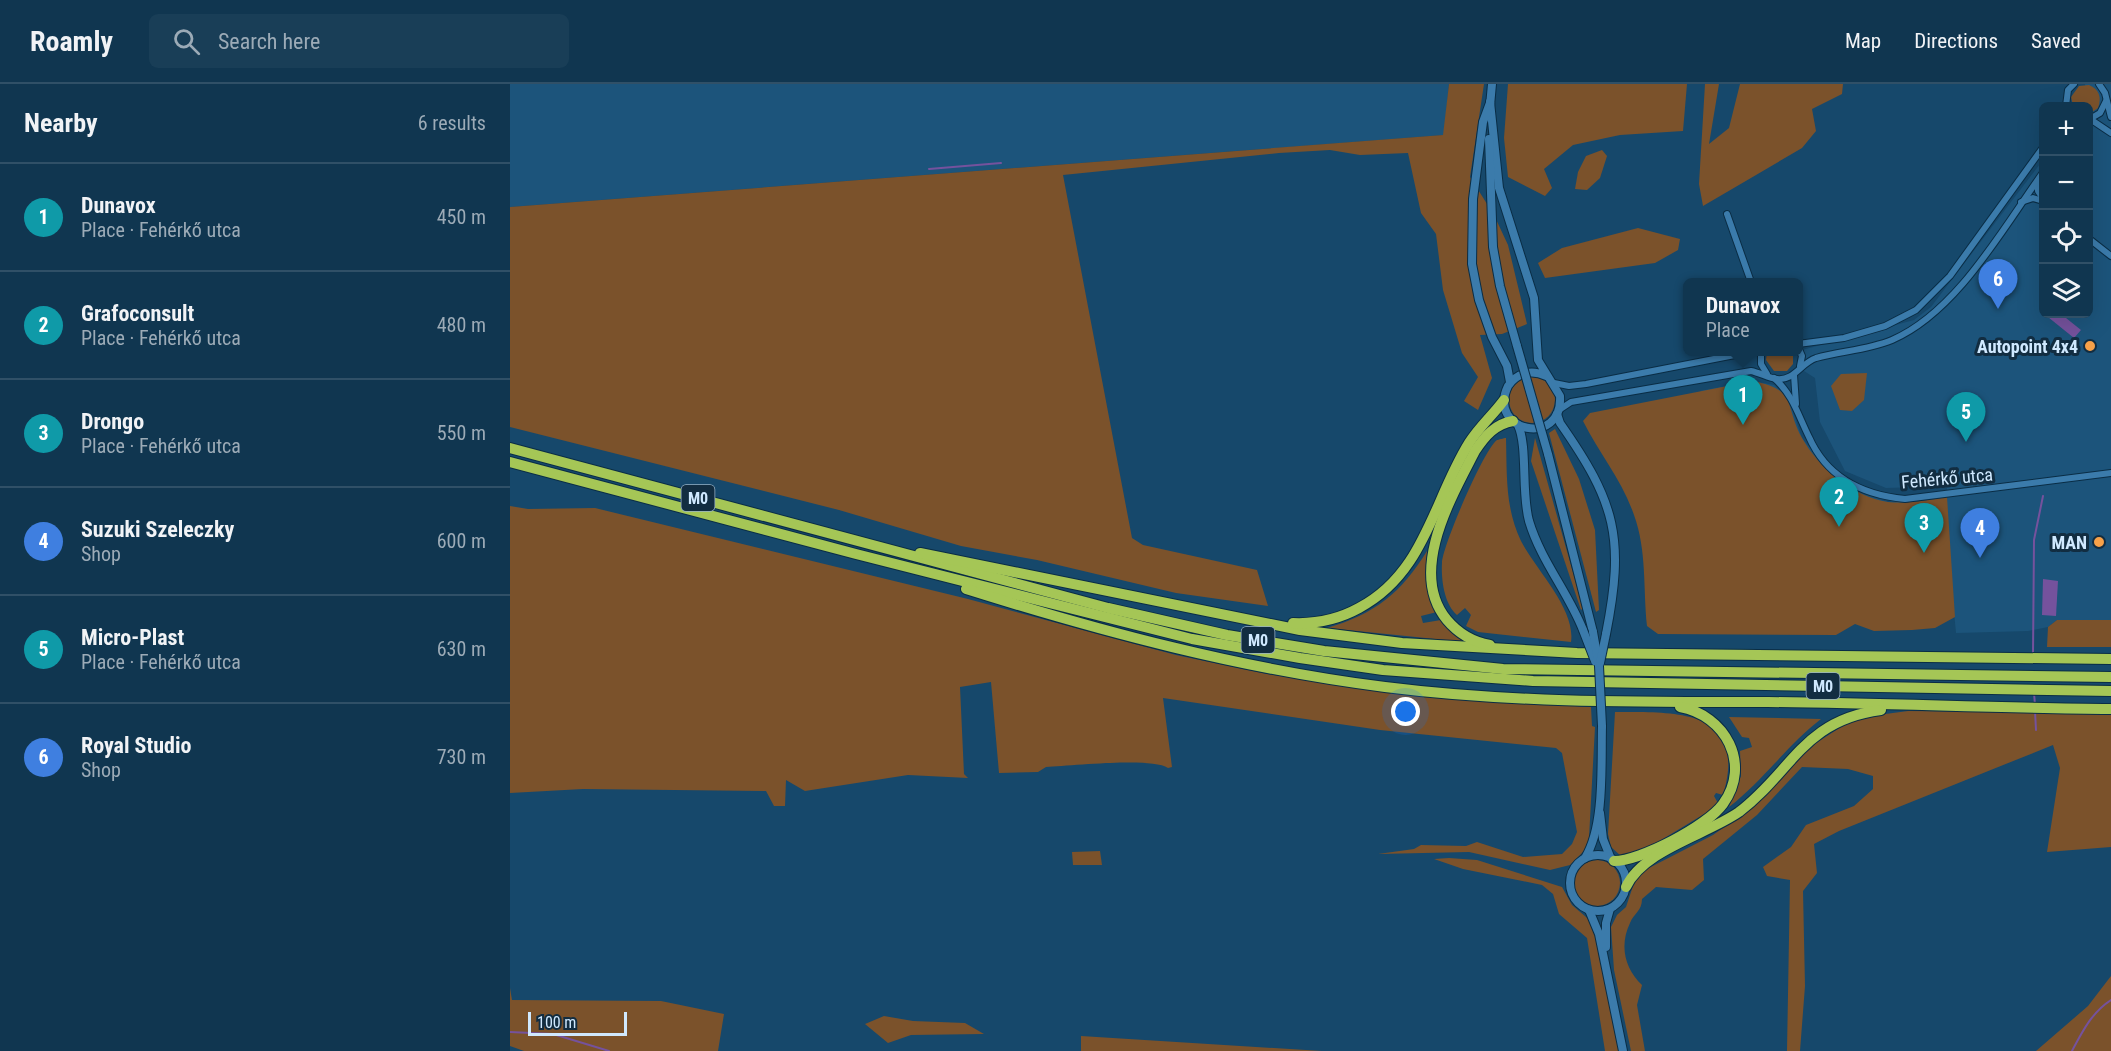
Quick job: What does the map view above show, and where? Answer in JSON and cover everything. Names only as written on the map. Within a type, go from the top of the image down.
[{"type":"highway","points":[[1267,623],[1302,624],[1337,617],[1369,602],[1392,584],[1419,547],[1468,444],[1504,400]]},
{"type":"highway","points":[[1508,650],[1471,639],[1453,626],[1444,616],[1435,598],[1431,567],[1437,536],[1475,451],[1483,438],[1496,427],[1515,423]]},
{"type":"highway","name":"M0","points":[[510,448],[887,550],[1183,626],[1297,647],[1394,660],[1503,669],[2111,677]]},
{"type":"highway","name":"M0","points":[[510,462],[1192,639],[1300,658],[1429,675],[1556,682],[2111,691]]},
{"type":"highway","points":[[887,550],[925,553],[1267,623],[1402,643],[1508,650],[2111,659]]},
{"type":"highway","points":[[925,571],[949,584],[1088,626],[1178,650],[1269,669],[1384,687],[1479,697],[1656,703],[2111,709]]},
{"type":"highway","points":[[1612,860],[1636,857],[1705,821],[1721,806],[1733,784],[1735,772],[1732,750],[1719,726],[1690,709],[1656,703]]},
{"type":"highway","points":[[1626,887],[1640,866],[1738,812],[1753,800],[1801,748],[1828,727],[1842,719],[1869,711],[1908,706]]},
{"type":"main road","points":[[1492,84],[1489,189],[1493,247],[1500,286],[1548,454],[1593,632],[1599,666],[1602,726],[1599,804],[1603,839],[1612,860],[1623,870],[1626,887],[1618,903],[1610,909],[1589,910]]},
{"type":"main road","points":[[1490,102],[1499,188],[1534,298],[1538,360],[1560,396],[1558,412],[1560,423],[1596,476],[1611,518],[1617,563],[1615,587],[1599,666]]},
{"type":"main road","points":[[1490,102],[1483,122],[1473,200],[1472,264],[1479,300],[1492,337],[1507,366],[1510,382],[1504,400],[1506,412],[1515,423],[1523,441],[1523,485],[1529,520],[1544,560],[1571,603],[1589,650],[1599,666]]},
{"type":"main road","points":[[1510,382],[1524,373],[1535,372],[1546,375]]},
{"type":"main road","points":[[1515,423],[1540,428],[1558,412]]},
{"type":"main road","points":[[1599,804],[1590,850],[1575,868],[1570,884],[1575,900],[1589,910],[1596,923],[1607,966],[1623,1051]]},
{"type":"main road","points":[[1585,858],[1594,856],[1612,860]]},
{"type":"main road","points":[[1607,966],[1606,923],[1610,909]]},
{"type":"street","points":[[2099,85],[2111,117]]},
{"type":"street","points":[[2068,102],[2071,86]]},
{"type":"street","points":[[2093,117],[2100,113],[2106,100]]},
{"type":"street","points":[[2093,122],[2111,133]]},
{"type":"street","points":[[1803,345],[1833,340],[1885,326],[1916,309],[1950,276],[2039,152]]},
{"type":"street","points":[[1800,366],[1814,359],[1891,340],[1924,322],[1961,285],[2039,178]]},
{"type":"street","points":[[2021,202],[2033,198],[2039,200]]},
{"type":"street","points":[[1726,214],[1750,278]]},
{"type":"street","points":[[2093,242],[2111,256]]},
{"type":"street","points":[[1554,383],[1569,386],[1586,384],[1725,356]]},
{"type":"street","points":[[1761,356],[1761,364],[1770,376],[1784,387],[1796,405]]},
{"type":"street","points":[[1558,412],[1571,402],[1751,371],[1786,379],[1794,375],[1800,366],[1802,356]]},
{"type":"street","points":[[1794,375],[1796,405]]},
{"type":"street","name":"Fehérkő utca","points":[[1796,405],[1809,439],[1835,474],[1853,487],[1880,496],[1905,499],[2111,473]]},
{"type":"shaded area","points":[[510,84],[1449,84],[1444,135],[510,207]]},
{"type":"shaded area","points":[[1449,84],[1484,84],[1470,177],[1494,215],[1508,245],[1527,324],[1502,334],[1480,335],[1492,378],[1478,410],[1464,401],[1478,377],[1462,353],[1443,290],[1436,234],[1421,213],[1408,153],[1360,155],[1330,150],[1279,153],[1063,175],[1132,538],[1143,545],[1257,570],[1268,606],[1176,593],[1037,560],[961,546],[839,510],[510,427],[510,207],[1443,135]]},
{"type":"shaded area","points":[[1508,84],[1687,84],[1683,131],[1620,135],[1573,145],[1544,169],[1552,188],[1545,196],[1508,177],[1504,138]]},
{"type":"shaded area","points":[[1705,84],[1719,84],[1709,144],[1729,128],[1740,84],[1843,84],[1842,94],[1812,109],[1816,131],[1802,148],[1703,206],[1699,184]]},
{"type":"shaded area","points":[[2085,84],[2111,84],[2111,620],[2057,620],[2048,627],[2028,631],[1956,633],[1954,612],[1700,391],[1753,381],[1774,385],[1788,398],[1802,438],[1832,475],[1863,494],[1888,502],[1947,497],[1947,486],[1886,488],[1845,471],[1820,422],[1815,378],[1804,371],[1803,356],[1803,350],[1914,320],[1931,307],[2039,165],[2039,318],[2093,318],[2093,102],[2087,102]]},
{"type":"shaded area","points":[[2089,85],[2097,91],[2100,100],[2098,108],[2093,111],[2093,102],[2072,102],[2071,97],[2079,86]]},
{"type":"shaded area","points":[[1602,150],[1607,156],[1600,178],[1587,190],[1575,189],[1578,172],[1586,156]]},
{"type":"shaded area","points":[[1638,228],[1680,239],[1678,250],[1655,263],[1545,278],[1538,263],[1562,248]]},
{"type":"shaded area","points":[[2049,318],[2066,318],[2081,330],[2074,338]]},
{"type":"shaded area","points":[[1766,356],[1793,356],[1793,364],[1787,371],[1774,371],[1766,360]]},
{"type":"shaded area","points":[[1867,373],[1864,400],[1852,411],[1840,410],[1831,386],[1841,374]]},
{"type":"shaded area","points":[[1532,377],[1541,378],[1549,383],[1554,391],[1554,409],[1549,417],[1541,422],[1532,423],[1523,422],[1515,417],[1510,409],[1509,400],[1510,391],[1515,383],[1523,378]]},
{"type":"shaded area","points":[[1753,381],[1777,389],[1784,394],[1802,438],[1809,449],[1827,470],[1850,487],[1862,494],[1888,502],[1910,502],[1947,497],[1955,617],[1935,628],[1912,630],[1874,631],[1855,624],[1836,635],[1658,634],[1647,626],[1643,556],[1634,515],[1617,478],[1583,421],[1590,413]]},
{"type":"shaded area","points":[[1555,429],[1579,479],[1595,530],[1599,610],[1596,612],[1549,433]]},
{"type":"shaded area","points":[[1506,438],[1509,503],[1516,529],[1521,541],[1561,603],[1571,629],[1571,642],[1478,632],[1466,626],[1471,615],[1465,608],[1457,615],[1446,598],[1442,563],[1449,538],[1483,461],[1497,440]]},
{"type":"shaded area","points":[[1535,438],[1583,608],[1581,610],[1531,461]]},
{"type":"shaded area","points":[[510,506],[528,509],[595,508],[968,599],[1176,655],[1267,674],[1433,697],[1591,707],[1592,726],[1595,727],[1589,838],[1586,849],[1570,865],[1550,870],[1469,852],[1378,854],[1414,849],[1421,845],[1466,846],[1477,842],[1523,857],[1562,854],[1572,844],[1577,832],[1562,753],[1556,748],[1380,730],[1163,698],[1172,767],[1145,763],[1110,763],[1046,767],[1038,772],[999,773],[991,682],[960,687],[964,774],[968,778],[908,775],[805,791],[786,780],[785,806],[774,806],[766,791],[583,789],[510,793]]},
{"type":"shaded area","points":[[1427,551],[1426,579],[1437,612],[1421,616],[1423,623],[1441,620],[1465,642],[1327,628],[1359,616],[1385,600],[1407,579]]},
{"type":"shaded area","points":[[2043,579],[2058,581],[2056,616],[2042,615]]},
{"type":"shaded area","points":[[2057,620],[2111,620],[2111,647],[2047,647],[2048,627]]},
{"type":"shaded area","points":[[1908,711],[2111,713],[2111,847],[2047,852],[2060,768],[2053,745],[1839,831],[1814,844],[1817,873],[1803,891],[1805,986],[1800,1051],[1787,1051],[1790,880],[1767,876],[1763,867],[1791,847],[1806,825],[1854,806],[1873,789],[1873,776],[1848,769],[1802,767],[1757,815],[1703,859],[1704,880],[1692,890],[1656,887],[1642,899],[1641,906],[1630,923],[1624,949],[1631,972],[1642,985],[1637,1005],[1645,1051],[1631,1051],[1614,970],[1611,927],[1617,915],[1626,907],[1635,880],[1645,870],[1713,835],[1750,809],[1813,745],[1855,718]]},
{"type":"shaded area","points":[[1615,712],[1682,715],[1701,721],[1716,731],[1726,745],[1728,766],[1723,795],[1716,793],[1714,796],[1719,805],[1648,848],[1621,856],[1611,847],[1608,834]]},
{"type":"shaded area","points":[[1729,717],[1821,719],[1729,807],[1741,776],[1740,751],[1752,747],[1749,738],[1742,737]]},
{"type":"shaded area","points":[[1100,851],[1102,865],[1073,865],[1072,852]]},
{"type":"shaded area","points":[[1434,859],[1477,860],[1562,887],[1572,905],[1593,923],[1620,1051],[1605,1051],[1587,938],[1559,914],[1553,894],[1542,885],[1463,869]]},
{"type":"shaded area","points":[[1597,860],[1613,867],[1620,883],[1613,899],[1597,906],[1581,899],[1574,883],[1581,867]]},
{"type":"shaded area","points":[[2111,976],[2111,1051],[2036,1051],[2088,1006]]},
{"type":"shaded area","points":[[510,988],[512,1000],[661,1001],[724,1014],[718,1051],[524,1051],[510,1046]]},
{"type":"shaded area","points":[[884,1016],[913,1021],[965,1023],[984,1034],[911,1035],[888,1043],[865,1024]]},
{"type":"shaded area","points":[[1081,1036],[1322,1051],[1081,1051]]},
{"type":"waterway","points":[[929,169],[1001,163]]},
{"type":"waterway","points":[[2033,654],[2034,540],[2043,496]]},
{"type":"waterway","points":[[2034,693],[2035,705]]},
{"type":"waterway","points":[[2035,711],[2036,730]]},
{"type":"waterway","points":[[2072,1051],[2093,1016],[2111,1000]]},
{"type":"waterway","points":[[510,1032],[553,1034],[609,1051]]},
{"type":"place","name":"Royal Studio","points":[[1998,309]]},
{"type":"place","name":"Autopoint 4x4","points":[[2090,346]]},
{"type":"place","name":"Dunavox","points":[[1743,425]]},
{"type":"place","name":"Micro-Plast","points":[[1966,442]]},
{"type":"place","name":"Grafoconsult","points":[[1839,527]]},
{"type":"place","name":"MAN","points":[[2099,542]]},
{"type":"place","name":"Drongo","points":[[1924,553]]},
{"type":"place","name":"Suzuki Szeleczky","points":[[1980,558]]}]
